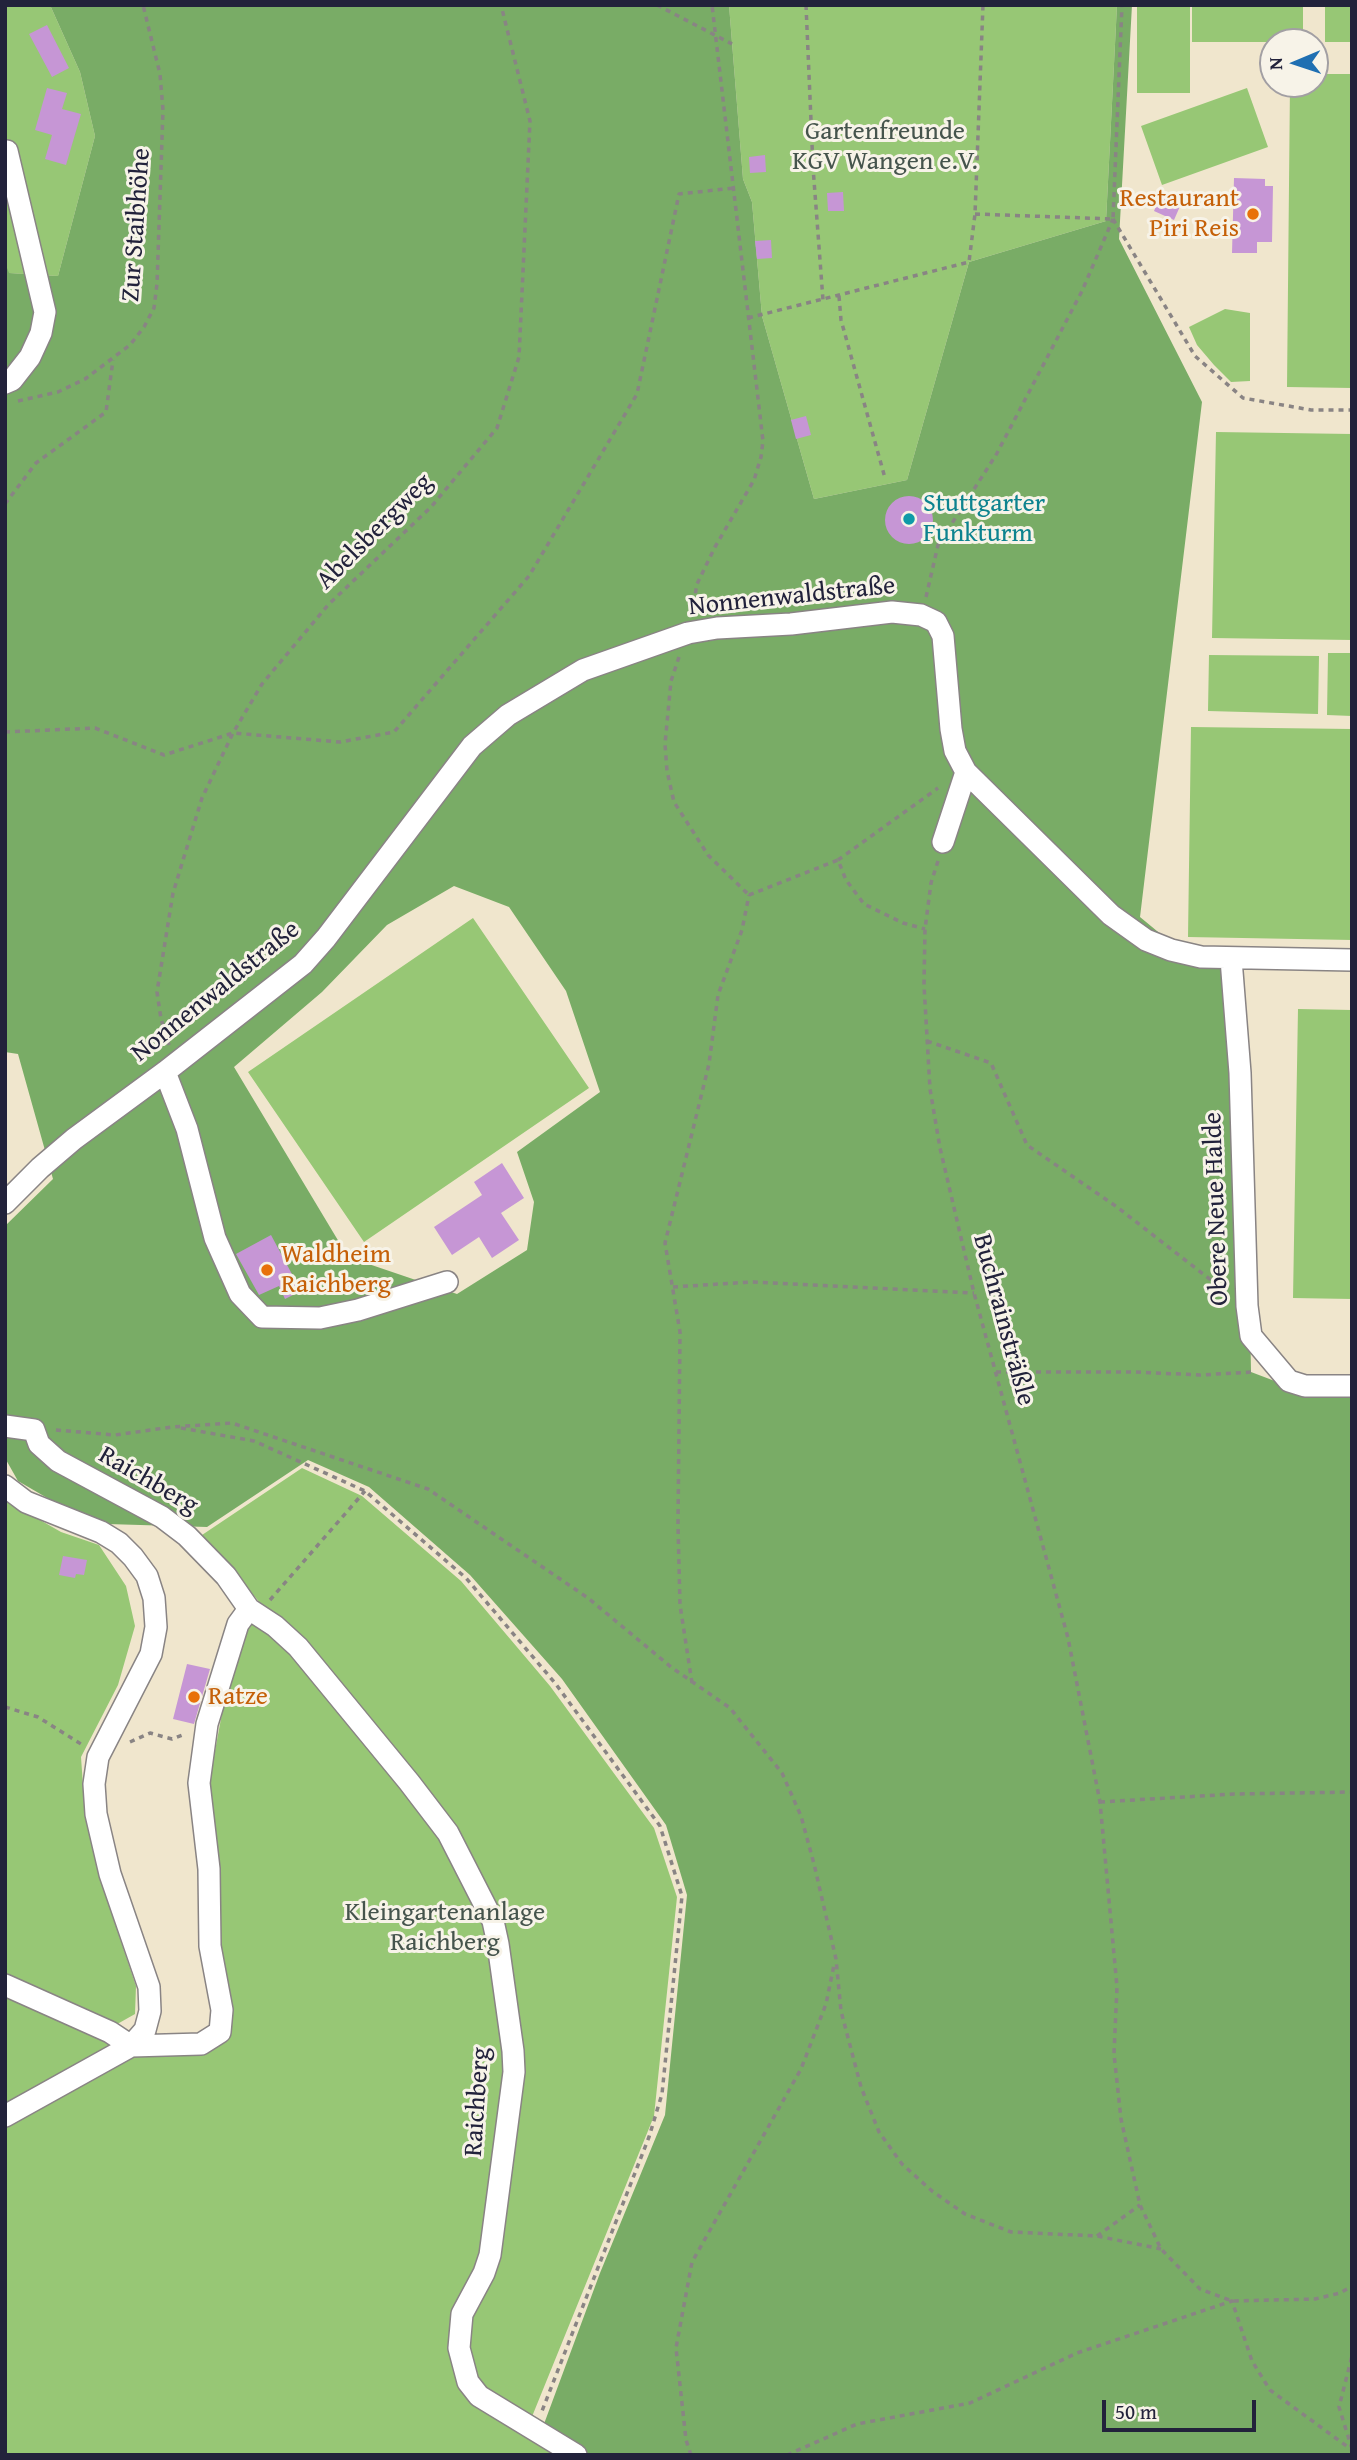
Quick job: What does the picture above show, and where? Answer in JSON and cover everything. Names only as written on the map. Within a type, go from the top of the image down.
[{"type":"street","points":[[7,151],[45,312],[41,333],[30,357],[12,380],[10,392]]},
{"type":"street","name":"Nonnenwaldstraße","points":[[5,1203],[74,1139],[303,964],[326,938],[472,746],[508,715],[583,670],[688,633],[892,612],[922,614],[936,622],[943,636],[951,729],[955,751],[966,772],[1111,915],[1146,940],[1200,957],[1352,960]]},
{"type":"street","points":[[943,842],[966,772]]},
{"type":"street","name":"Obere Neue Halde","points":[[1231,959],[1240,1073],[1247,1306],[1251,1336],[1289,1381],[1305,1385],[1352,1386]]},
{"type":"street","points":[[170,1068],[215,1238],[240,1293],[262,1317],[320,1318],[358,1310],[447,1282]]},
{"type":"street","points":[[5,1426],[34,1430]]},
{"type":"street","name":"Raichberg","points":[[34,1430],[39,1444],[58,1461],[162,1517],[187,1536],[226,1576],[253,1611],[298,1647],[410,1782],[448,1833],[493,1921],[514,2073],[490,2255],[484,2273],[462,2314],[458,2348],[468,2382],[479,2396],[576,2455]]},
{"type":"street","points":[[5,1486],[26,1502],[101,1532],[133,1557],[146,1576],[153,1598],[156,1627],[151,1654],[98,1757],[94,1784],[96,1814],[110,1874],[149,1987],[150,2011],[145,2030],[131,2046],[5,2116]]},
{"type":"street","points":[[5,1985],[110,2032],[131,2046],[201,2043],[220,2032],[222,2010],[210,1946],[209,1870],[199,1783],[207,1724],[238,1624],[253,1611]]},
{"type":"path","name":"Zur Staibhöhe","points":[[10,392],[58,392],[85,379],[130,345],[154,308],[163,110],[160,74],[143,5]]},
{"type":"path","name":"Abelsbergweg","points":[[170,1068],[157,992],[173,893],[202,798],[233,733],[262,684],[328,605],[431,507],[498,428],[519,357],[530,121],[501,5]]},
{"type":"path","points":[[657,5],[732,44]]},
{"type":"path","points":[[712,5],[763,441],[754,480],[697,584],[688,633],[671,681],[665,744],[667,771],[674,802],[708,855],[748,895]]},
{"type":"path","points":[[806,5],[813,167],[823,300]]},
{"type":"path","points":[[748,318],[969,262],[975,214],[983,5]]},
{"type":"path","points":[[922,614],[938,545],[996,455],[1082,291],[1113,219],[1122,5]]},
{"type":"path","points":[[5,733],[95,727],[164,755],[233,733],[340,742],[394,732],[529,576],[637,394],[679,194],[734,188]]},
{"type":"path","points":[[975,214],[1113,219]]},
{"type":"path","points":[[1113,219],[1195,356],[1243,398],[1311,410],[1352,410]]},
{"type":"path","points":[[839,296],[841,320],[885,478]]},
{"type":"path","points":[[5,504],[36,463],[106,412],[113,360]]},
{"type":"path","points":[[748,895],[838,860],[911,807],[966,772]]},
{"type":"path","name":"Buchrainsträßle","points":[[943,842],[931,883],[925,929],[930,1089],[940,1148],[974,1293],[1068,1638],[1100,1802],[1117,1987],[1114,2054],[1121,2119],[1140,2205],[1161,2249],[1200,2289],[1232,2301]]},
{"type":"path","points":[[838,860],[846,880],[864,904],[903,923],[925,929]]},
{"type":"path","points":[[692,1683],[680,1605],[680,1332],[665,1243],[709,1064],[718,995],[742,930],[748,895]]},
{"type":"path","points":[[927,1041],[991,1063],[1027,1145],[1117,1207],[1247,1306]]},
{"type":"path","points":[[673,1287],[751,1282],[974,1293]]},
{"type":"path","points":[[996,1372],[1200,1375],[1280,1371]]},
{"type":"path","points":[[34,1430],[115,1435],[172,1427],[232,1423],[429,1489],[587,1598],[692,1683],[730,1708],[782,1773],[801,1816],[836,1959],[841,2011],[861,2087],[880,2132],[902,2164],[932,2191],[965,2214],[1011,2232],[1097,2236],[1161,2249]]},
{"type":"path","points":[[172,1427],[254,1441],[365,1491],[466,1578],[555,1683],[660,1826],[682,1896],[662,2094],[649,2137],[558,2366],[535,2432]]},
{"type":"path","points":[[253,1611],[365,1491]]},
{"type":"path","points":[[5,1707],[38,1717],[98,1757]]},
{"type":"path","points":[[129,1743],[150,1733],[172,1739],[207,1724]]},
{"type":"path","points":[[1100,1802],[1234,1794],[1352,1791]]},
{"type":"path","points":[[691,2455],[676,2348],[692,2262],[801,2069],[827,2004],[836,1959]]},
{"type":"path","points":[[1097,2236],[1140,2205]]},
{"type":"path","points":[[787,2455],[857,2424],[970,2403],[1077,2353],[1232,2301],[1315,2299],[1340,2293],[1352,2286]]},
{"type":"path","points":[[1232,2301],[1252,2361],[1270,2390],[1352,2449]]},
{"type":"path","points":[[1352,2307],[1352,2331]]},
{"type":"path","points":[[1352,2356],[1339,2407],[1352,2449]]},
{"type":"green space","points":[[5,5],[50,5],[80,72],[95,136],[58,276],[8,273],[5,263]]},
{"type":"green space","points":[[50,5],[729,5],[743,179],[752,202],[762,316],[814,499],[907,480],[969,262],[1106,221],[1117,5],[1132,5],[1119,239],[1202,402],[1140,917],[1163,936],[1244,975],[1251,1372],[1309,1394],[1352,1392],[1352,2455],[584,2455],[541,2432],[600,2273],[665,2115],[687,1895],[666,1825],[562,1679],[470,1575],[369,1487],[308,1460],[207,1527],[107,1524],[73,1513],[18,1481],[5,1458],[5,1226],[53,1179],[18,1054],[5,1052],[5,263],[9,273],[58,276],[95,136],[80,72]],"holes":[[[454,886],[509,907],[566,991],[600,1092],[517,1152],[534,1202],[527,1250],[457,1294],[348,1257],[234,1067],[322,992],[387,925]]]},
{"type":"green space","name":"Gartenfreunde KGV Wangen e.V.","points":[[729,5],[1117,5],[1106,221],[969,262],[907,480],[814,499],[762,316],[752,202],[743,179]]},
{"type":"green space","points":[[1137,5],[1190,5],[1190,93],[1137,93]]},
{"type":"green space","points":[[1192,5],[1303,5],[1303,28],[1259,28],[1259,42],[1192,42]]},
{"type":"green space","points":[[1325,5],[1352,5],[1352,42],[1329,42],[1329,28],[1325,28]]},
{"type":"green space","points":[[1329,74],[1352,74],[1352,388],[1287,387],[1290,98],[1329,98]]},
{"type":"green space","points":[[1247,88],[1268,147],[1162,185],[1141,126]]},
{"type":"green space","points":[[1225,309],[1250,313],[1250,381],[1231,382],[1197,345],[1189,327]]},
{"type":"green space","points":[[1216,432],[1352,434],[1352,640],[1212,638]]},
{"type":"green space","points":[[1328,653],[1352,653],[1352,716],[1327,715]]},
{"type":"green space","points":[[1209,655],[1319,656],[1318,714],[1208,711]]},
{"type":"green space","points":[[1191,727],[1352,729],[1352,940],[1188,937]]},
{"type":"green space","points":[[473,918],[589,1088],[364,1242],[248,1072]]},
{"type":"green space","points":[[1298,1009],[1352,1010],[1352,1299],[1293,1298]]},
{"type":"green space","name":"Kleingartenanlage Raichberg","points":[[302,1468],[362,1496],[461,1581],[550,1686],[654,1828],[677,1897],[654,2116],[529,2424],[584,2455],[5,2455],[5,1500],[61,1532],[99,1545],[126,1586],[135,1626],[118,1685],[81,1757],[85,1814],[99,1876],[136,1986],[135,2014],[112,2027],[134,2055],[220,2043],[231,2028],[217,1944],[209,1783],[223,1708],[247,1628],[261,1604],[202,1535]]},
{"type":"building","points":[[47,25],[69,68],[52,77],[29,34]]},
{"type":"building","points":[[47,88],[67,93],[62,109],[81,114],[66,165],[45,159],[52,135],[35,130]]},
{"type":"building","points":[[765,155],[766,172],[750,173],[749,157]]},
{"type":"building","name":"Restaurant Piri Reis","points":[[1234,178],[1265,179],[1265,186],[1273,186],[1272,242],[1257,242],[1257,253],[1232,253]]},
{"type":"building","points":[[843,192],[844,211],[828,211],[827,193]]},
{"type":"building","points":[[1161,195],[1181,204],[1174,220],[1154,211]]},
{"type":"building","points":[[771,240],[772,258],[757,259],[755,241]]},
{"type":"building","points":[[806,416],[811,435],[796,439],[791,420]]},
{"type":"building","name":"Stuttgarter Funkturm","points":[[909,496],[926,503],[933,520],[926,537],[909,544],[892,537],[885,520],[892,503]]},
{"type":"building","points":[[502,1163],[524,1198],[501,1213],[519,1240],[492,1258],[479,1237],[452,1255],[434,1227],[482,1195],[474,1182]]},
{"type":"building","name":"Waldheim Raichberg","points":[[271,1235],[301,1291],[285,1299],[279,1286],[259,1295],[236,1254]]},
{"type":"building","points":[[63,1556],[87,1560],[84,1575],[76,1574],[75,1578],[59,1575]]},
{"type":"building","name":"Ratze","points":[[187,1664],[210,1669],[194,1724],[173,1719]]},
{"type":"place","name":"Restaurant Piri Reis","points":[[1253,214]]},
{"type":"place","name":"Stuttgarter Funkturm","points":[[909,519]]},
{"type":"place","name":"Waldheim Raichberg","points":[[267,1270]]},
{"type":"place","name":"Ratze","points":[[194,1697]]}]
